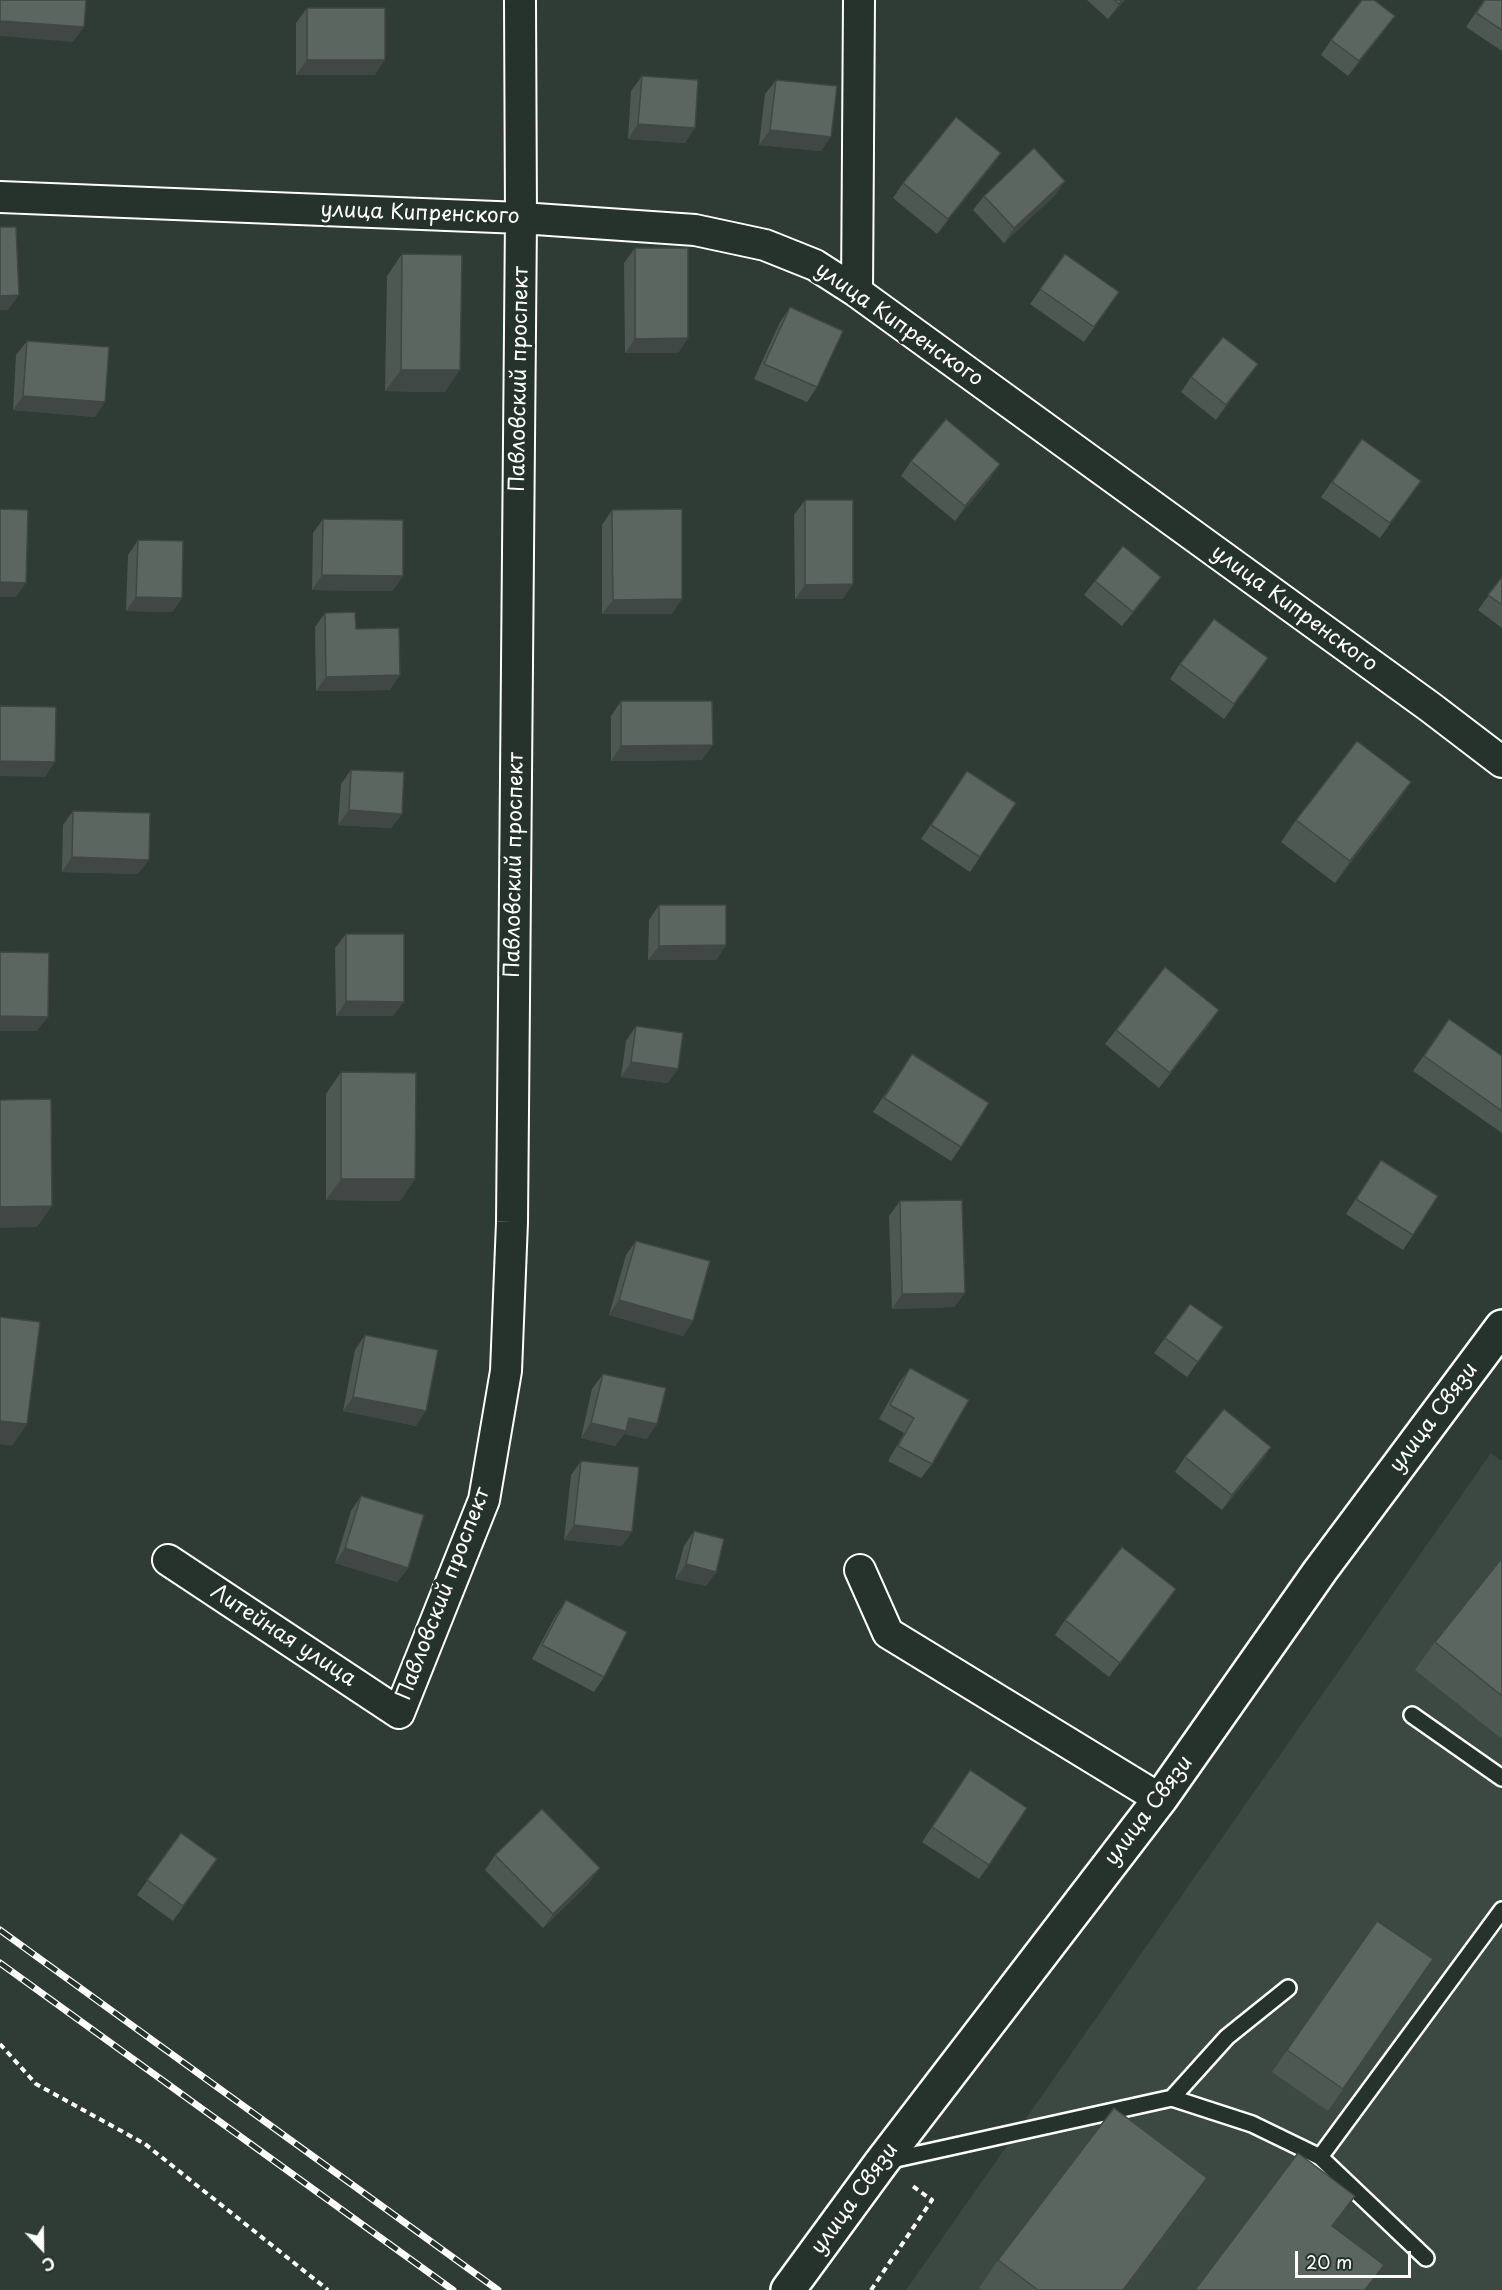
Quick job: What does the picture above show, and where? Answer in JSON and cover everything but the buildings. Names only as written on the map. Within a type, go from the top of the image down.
[{"type":"main road","name":"улица Связи","points":[[788,2290],[893,2171],[1320,1571],[1502,1327]]},
{"type":"street","name":"Павловский проспект","points":[[399,1713],[484,1500],[506,1371],[512,1222],[521,218],[520,0]]},
{"type":"street","points":[[857,292],[859,0]]},
{"type":"street","name":"улица Кипренского","points":[[0,197],[521,218],[695,230],[775,249],[815,265],[857,292],[1502,762]]},
{"type":"street","name":"Литейная улица","points":[[168,1560],[399,1713]]},
{"type":"street","points":[[860,1570],[888,1633],[1160,1798]]},
{"type":"lane","points":[[1412,1715],[1502,1779]]},
{"type":"lane","points":[[1320,2157],[1502,1910]]},
{"type":"lane","points":[[1172,2098],[1227,2037],[1288,1988]]},
{"type":"lane","points":[[893,2171],[1172,2098],[1252,2124],[1320,2157],[1426,2258]]},
{"type":"path","points":[[0,2044],[36,2084],[145,2144],[328,2290]]},
{"type":"path","points":[[871,2290],[932,2200],[893,2171]]},
{"type":"shaded area","points":[[1491,1453],[1502,1461],[1502,2290],[906,2290]]},
{"type":"railway","points":[[0,1930],[498,2290]]},
{"type":"railway","points":[[0,1963],[453,2290]]}]
